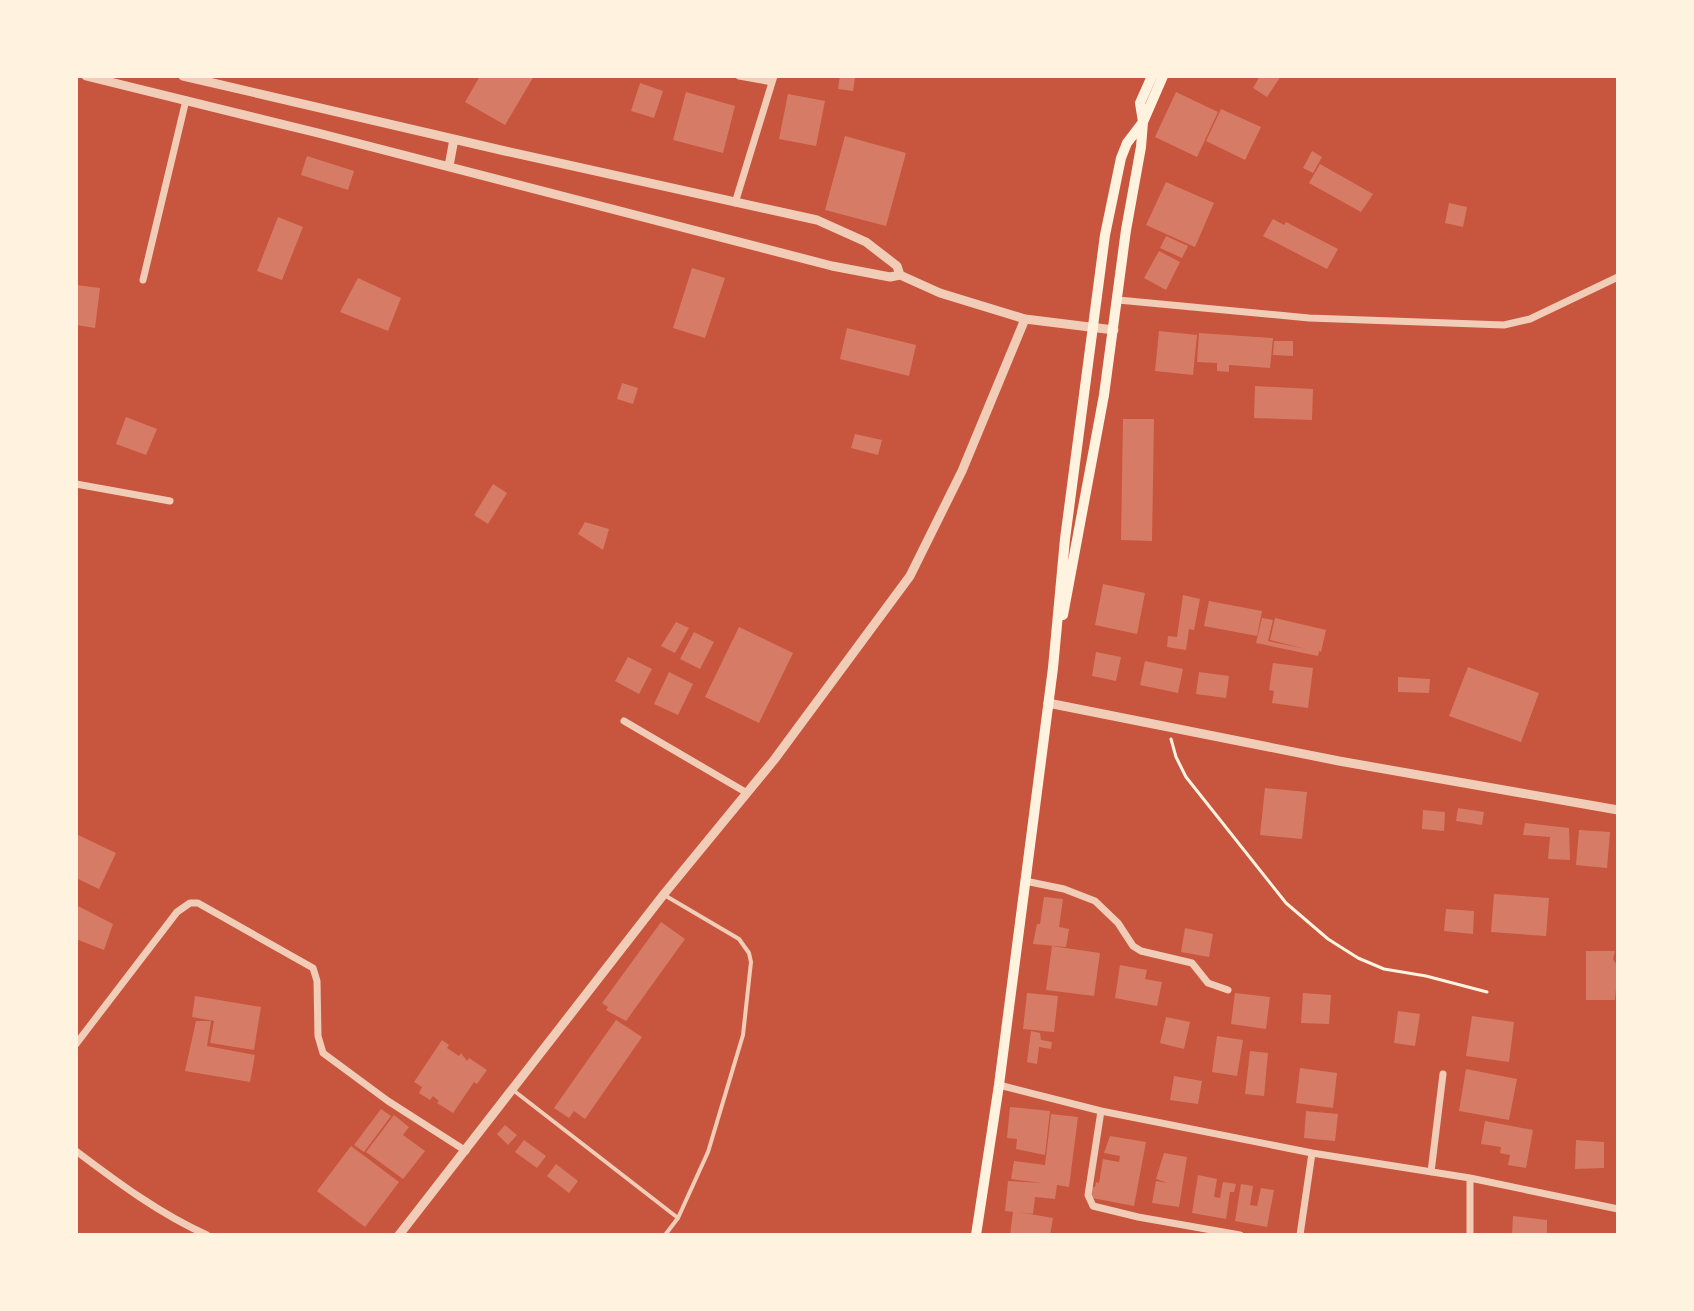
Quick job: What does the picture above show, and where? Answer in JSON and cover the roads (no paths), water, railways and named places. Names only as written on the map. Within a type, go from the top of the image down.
[{"type":"main road","points":[[1053,668],[1081,527],[1114,330],[1143,122],[1140,103],[1152,76]]},
{"type":"main road","points":[[976,1235],[999,1085],[1053,668],[1065,539],[1115,177],[1127,143],[1143,122],[1163,76]]},
{"type":"street","points":[[86,76],[832,266],[890,277],[900,275],[940,293],[1025,319],[1114,330]]},
{"type":"street","points":[[183,76],[817,220],[839,228],[884,254],[897,266],[900,275]]},
{"type":"street","points":[[735,203],[773,79],[739,76]]},
{"type":"street","points":[[143,280],[186,100]]},
{"type":"street","points":[[449,166],[454,139]]},
{"type":"street","points":[[1118,300],[1309,318],[1504,325],[1530,319],[1618,277]]},
{"type":"street","points":[[399,1235],[664,894],[747,793],[910,576],[962,471],[1025,319]]},
{"type":"street","points":[[76,484],[170,501]]},
{"type":"street","points":[[1048,703],[1339,761],[1618,810]]},
{"type":"street","points":[[624,721],[747,793]]},
{"type":"street","points":[[1025,881],[1064,889],[1095,901],[1118,923],[1133,946],[1141,951],[1192,963],[1208,983],[1228,990]]},
{"type":"street","points":[[76,1044],[177,912],[190,903],[198,903],[313,968],[317,981],[318,1036],[323,1053],[388,1101],[466,1151]]},
{"type":"street","points":[[1431,1172],[1443,1074]]},
{"type":"street","points":[[999,1085],[1101,1111],[1312,1153],[1470,1178],[1618,1209]]},
{"type":"street","points":[[1101,1111],[1088,1195],[1093,1206],[1240,1235]]},
{"type":"street","points":[[76,1151],[181,1223],[207,1235]]},
{"type":"street","points":[[1300,1235],[1312,1153]]},
{"type":"street","points":[[1470,1178],[1470,1235]]},
{"type":"lane","points":[[664,894],[739,939],[751,962],[743,1035],[708,1152],[678,1218],[665,1235]]},
{"type":"lane","points":[[513,1090],[678,1218]]}]
